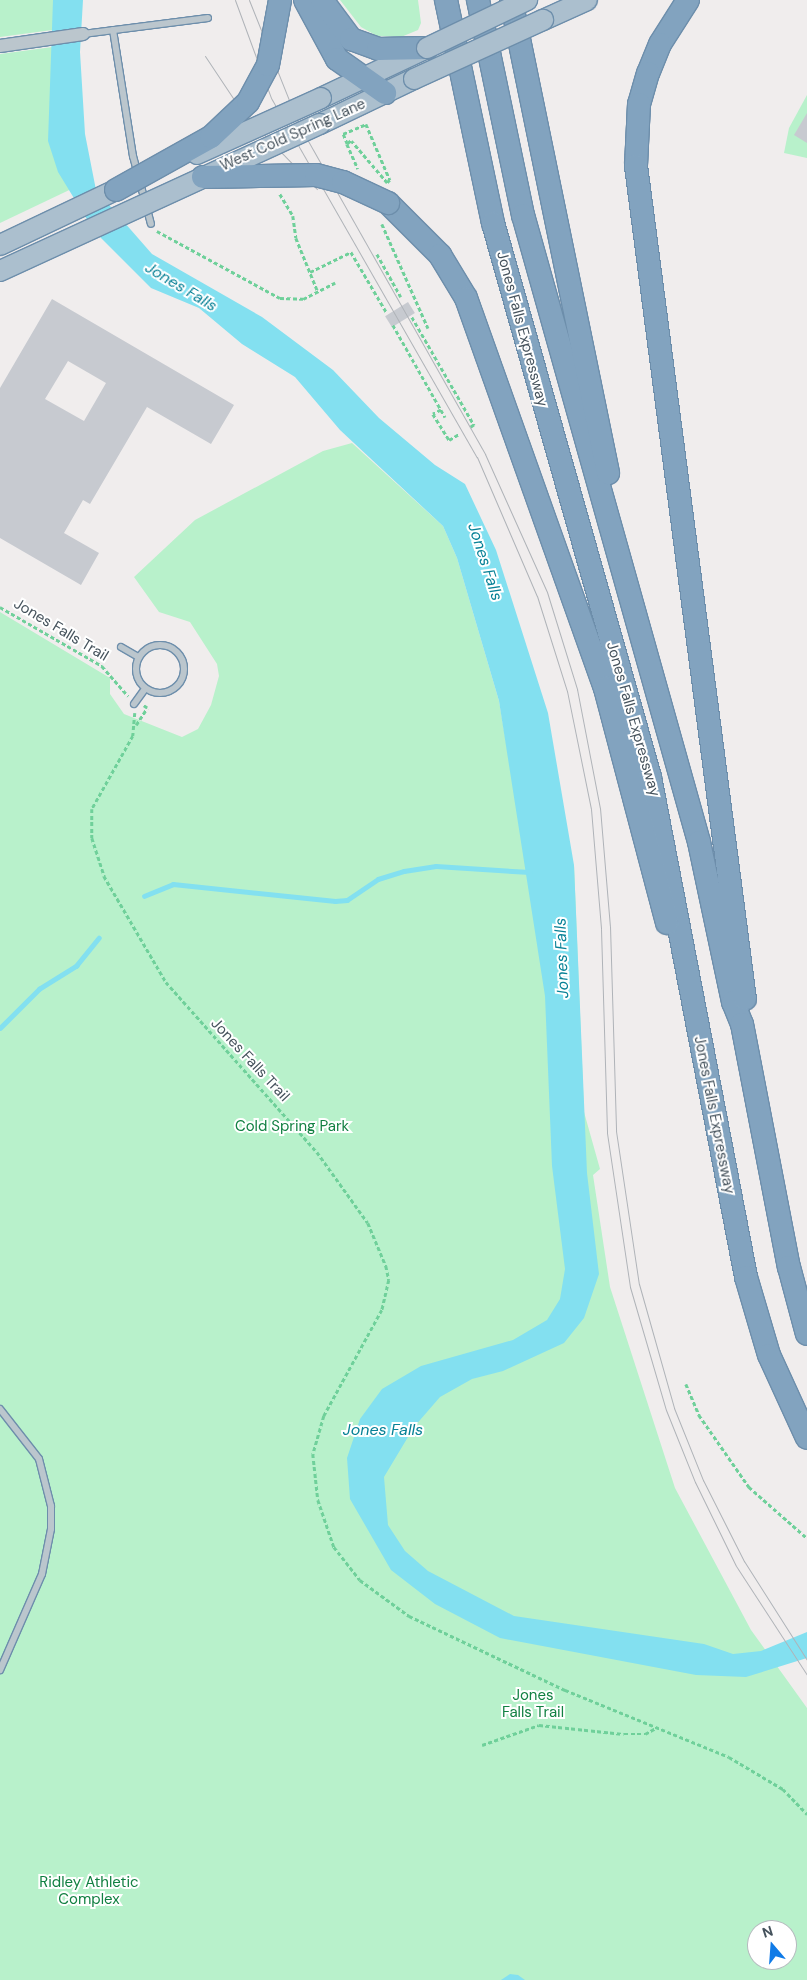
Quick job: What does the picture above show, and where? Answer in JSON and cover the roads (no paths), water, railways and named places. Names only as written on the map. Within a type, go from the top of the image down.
[{"type":"highway","points":[[116,190],[211,137],[248,102],[268,65],[280,0]]},
{"type":"highway","points":[[305,0],[327,48],[350,84],[385,94]]},
{"type":"highway","points":[[322,0],[350,39],[378,49],[415,52]]},
{"type":"highway","points":[[440,0],[461,85]]},
{"type":"highway","name":"Jones Falls Expressway","points":[[446,0],[461,85],[539,396],[650,777],[667,850],[685,969],[746,1277],[769,1355],[807,1438]]},
{"type":"highway","name":"Jones Falls Expressway","points":[[478,0],[523,215],[683,778],[742,1024],[788,1267],[807,1334]]},
{"type":"highway","points":[[511,0],[637,619]]},
{"type":"highway","points":[[688,0],[660,44],[648,72],[639,104],[636,166],[745,987],[742,1024]]},
{"type":"highway","points":[[203,176],[316,175],[383,209],[440,255],[466,298],[604,688],[669,931],[685,969]]},
{"type":"main road","name":"West Cold Spring Lane","points":[[0,245],[350,84],[527,0]]},
{"type":"main road","name":"West Cold Spring Lane","points":[[0,271],[587,0]]},
{"type":"street","points":[[0,46],[83,34]]},
{"type":"lane","points":[[83,34],[208,18]]},
{"type":"lane","points":[[113,30],[133,156],[150,224]]},
{"type":"lane","points":[[161,644],[174,649],[184,666],[181,680],[172,690],[158,693],[145,688],[137,678],[138,657],[148,647],[161,644]]},
{"type":"lane","points":[[121,647],[138,657]]},
{"type":"lane","points":[[133,704],[145,688]]},
{"type":"lane","points":[[0,1408],[38,1459],[51,1506],[51,1529],[42,1574],[0,1670]]},
{"type":"water","name":"Jones Falls","points":[[53,0],[83,0],[80,52],[85,134],[96,190],[152,254],[262,317],[333,370],[379,418],[435,465],[465,484],[496,550],[548,713],[574,865],[587,1173],[599,1274],[584,1318],[564,1343],[503,1371],[472,1379],[440,1397],[414,1427],[384,1477],[388,1525],[405,1551],[428,1571],[514,1616],[704,1644],[733,1654],[761,1651],[807,1632],[807,1658],[746,1677],[696,1675],[500,1638],[435,1604],[391,1570],[350,1499],[347,1458],[360,1419],[382,1389],[421,1366],[513,1340],[547,1320],[560,1299],[565,1269],[552,1166],[545,996],[499,701],[457,558],[443,526],[340,430],[295,377],[242,344],[199,308],[151,288],[94,231],[58,172],[48,141]]},
{"type":"water","points":[[510,1974],[518,1975],[525,1980],[501,1980]]},
{"type":"waterway","points":[[144,896],[173,884],[335,901],[347,900],[378,879],[404,871],[436,866],[530,872]]},
{"type":"waterway","points":[[0,1028],[39,989],[76,966],[99,938]]},
{"type":"tram line","points":[[235,0],[271,98],[477,457],[537,596],[567,691],[591,809],[601,929],[607,1133],[630,1287],[666,1410],[695,1482],[736,1566],[807,1675]]},
{"type":"tram line","points":[[249,0],[299,125],[485,454],[547,592],[577,689],[600,808],[610,926],[616,1131],[639,1284],[674,1408],[703,1480],[744,1561],[807,1660]]},
{"type":"tram line","points":[[205,56],[243,113],[317,189]]},
{"type":"park label","name":"Cold Spring Park","points":[[292,1127]]},
{"type":"park label","name":"Jones Falls Trail","points":[[533,1704]]},
{"type":"park label","name":"Ridley Athletic Complex","points":[[89,1890]]}]
